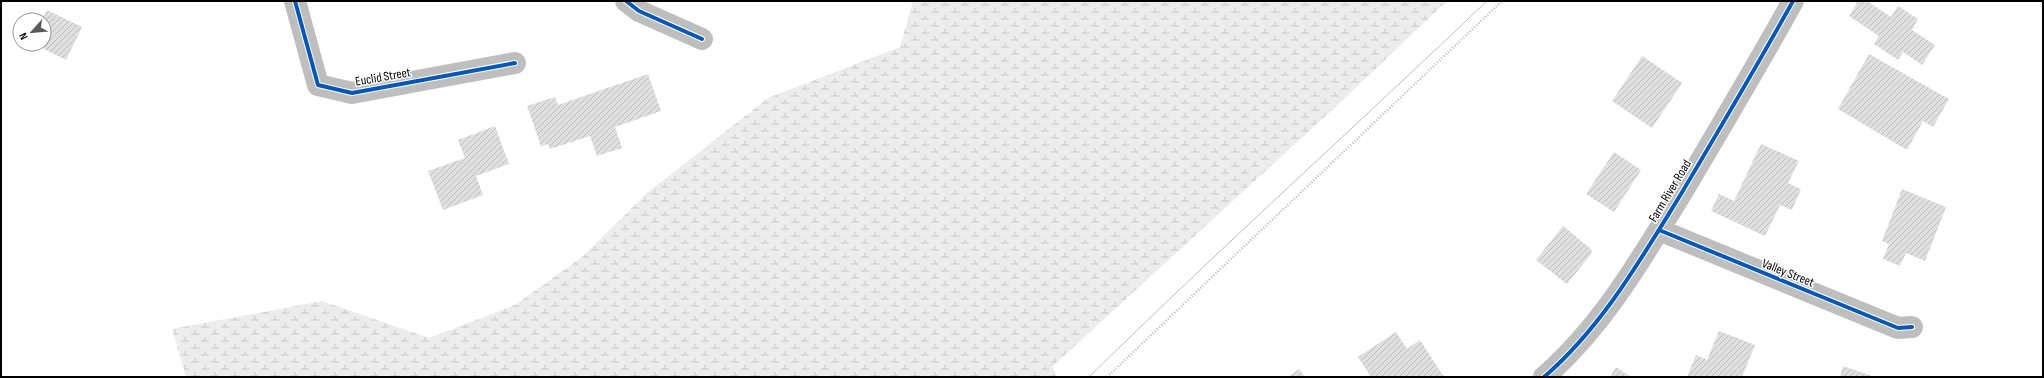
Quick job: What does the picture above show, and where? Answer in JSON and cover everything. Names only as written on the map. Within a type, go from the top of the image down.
[{"type":"street","name":"Euclid Street","points":[[295,1],[318,85],[352,93],[515,63]]},
{"type":"street","points":[[626,1],[639,11],[702,39]]},
{"type":"street","name":"Farm River Road","points":[[1544,377],[1568,356],[1603,314],[1659,230],[1748,83],[1793,1]]},
{"type":"street","name":"Valley Street","points":[[1659,230],[1898,328],[1912,327]]},
{"type":"path","points":[[1107,377],[1502,1]]},
{"type":"green space","points":[[913,1],[1447,1],[1343,100],[1053,366],[1056,377],[186,377],[172,329],[322,301],[429,338],[515,305],[581,258],[647,193],[768,98],[900,47]]},
{"type":"building","points":[[1858,1],[1867,1],[1891,17],[1898,6],[1918,19],[1912,30],[1935,45],[1922,65],[1903,52],[1898,60],[1874,44],[1879,36],[1849,16]]},
{"type":"building","points":[[52,12],[82,27],[66,60],[50,52],[52,52]]},
{"type":"building","points":[[1869,54],[1949,99],[1933,127],[1923,121],[1907,150],[1838,109]]},
{"type":"building","points":[[1642,56],[1682,83],[1652,128],[1612,101]]},
{"type":"building","points":[[648,74],[661,111],[615,127],[622,148],[597,156],[590,136],[550,149],[548,144],[541,146],[527,106],[555,97],[558,105]]},
{"type":"building","points":[[495,126],[509,164],[476,176],[483,195],[443,210],[428,171],[465,158],[458,140]]},
{"type":"building","points":[[1761,144],[1799,161],[1788,183],[1801,189],[1792,210],[1780,205],[1765,236],[1711,211],[1719,194],[1734,201]]},
{"type":"building","points":[[1614,152],[1641,170],[1614,212],[1586,194]]},
{"type":"building","points":[[1902,189],[1946,207],[1925,261],[1906,253],[1900,266],[1883,259],[1889,244],[1882,241]]},
{"type":"building","points":[[1563,226],[1591,249],[1592,253],[1567,284],[1536,260]]},
{"type":"building","points":[[1719,331],[1755,345],[1742,377],[1687,377],[1696,355],[1707,360]]},
{"type":"building","points":[[1396,332],[1407,349],[1420,340],[1444,377],[1371,377],[1358,357]]},
{"type":"building","points":[[1843,366],[1875,377],[1840,377]]},
{"type":"building","points":[[1616,367],[1631,377],[1610,377]]},
{"type":"building","points":[[1299,369],[1305,377],[1288,377]]},
{"type":"tram line","points":[[1089,377],[1187,282],[1487,1]]},
{"type":"cycle path","points":[[295,1],[318,85],[352,93],[515,63]]},
{"type":"cycle path","points":[[626,1],[639,11],[702,39]]},
{"type":"cycle path","points":[[1544,377],[1565,357],[1602,314],[1651,243],[1752,74],[1793,1]]},
{"type":"cycle path","points":[[1659,230],[1898,328],[1912,327]]}]
